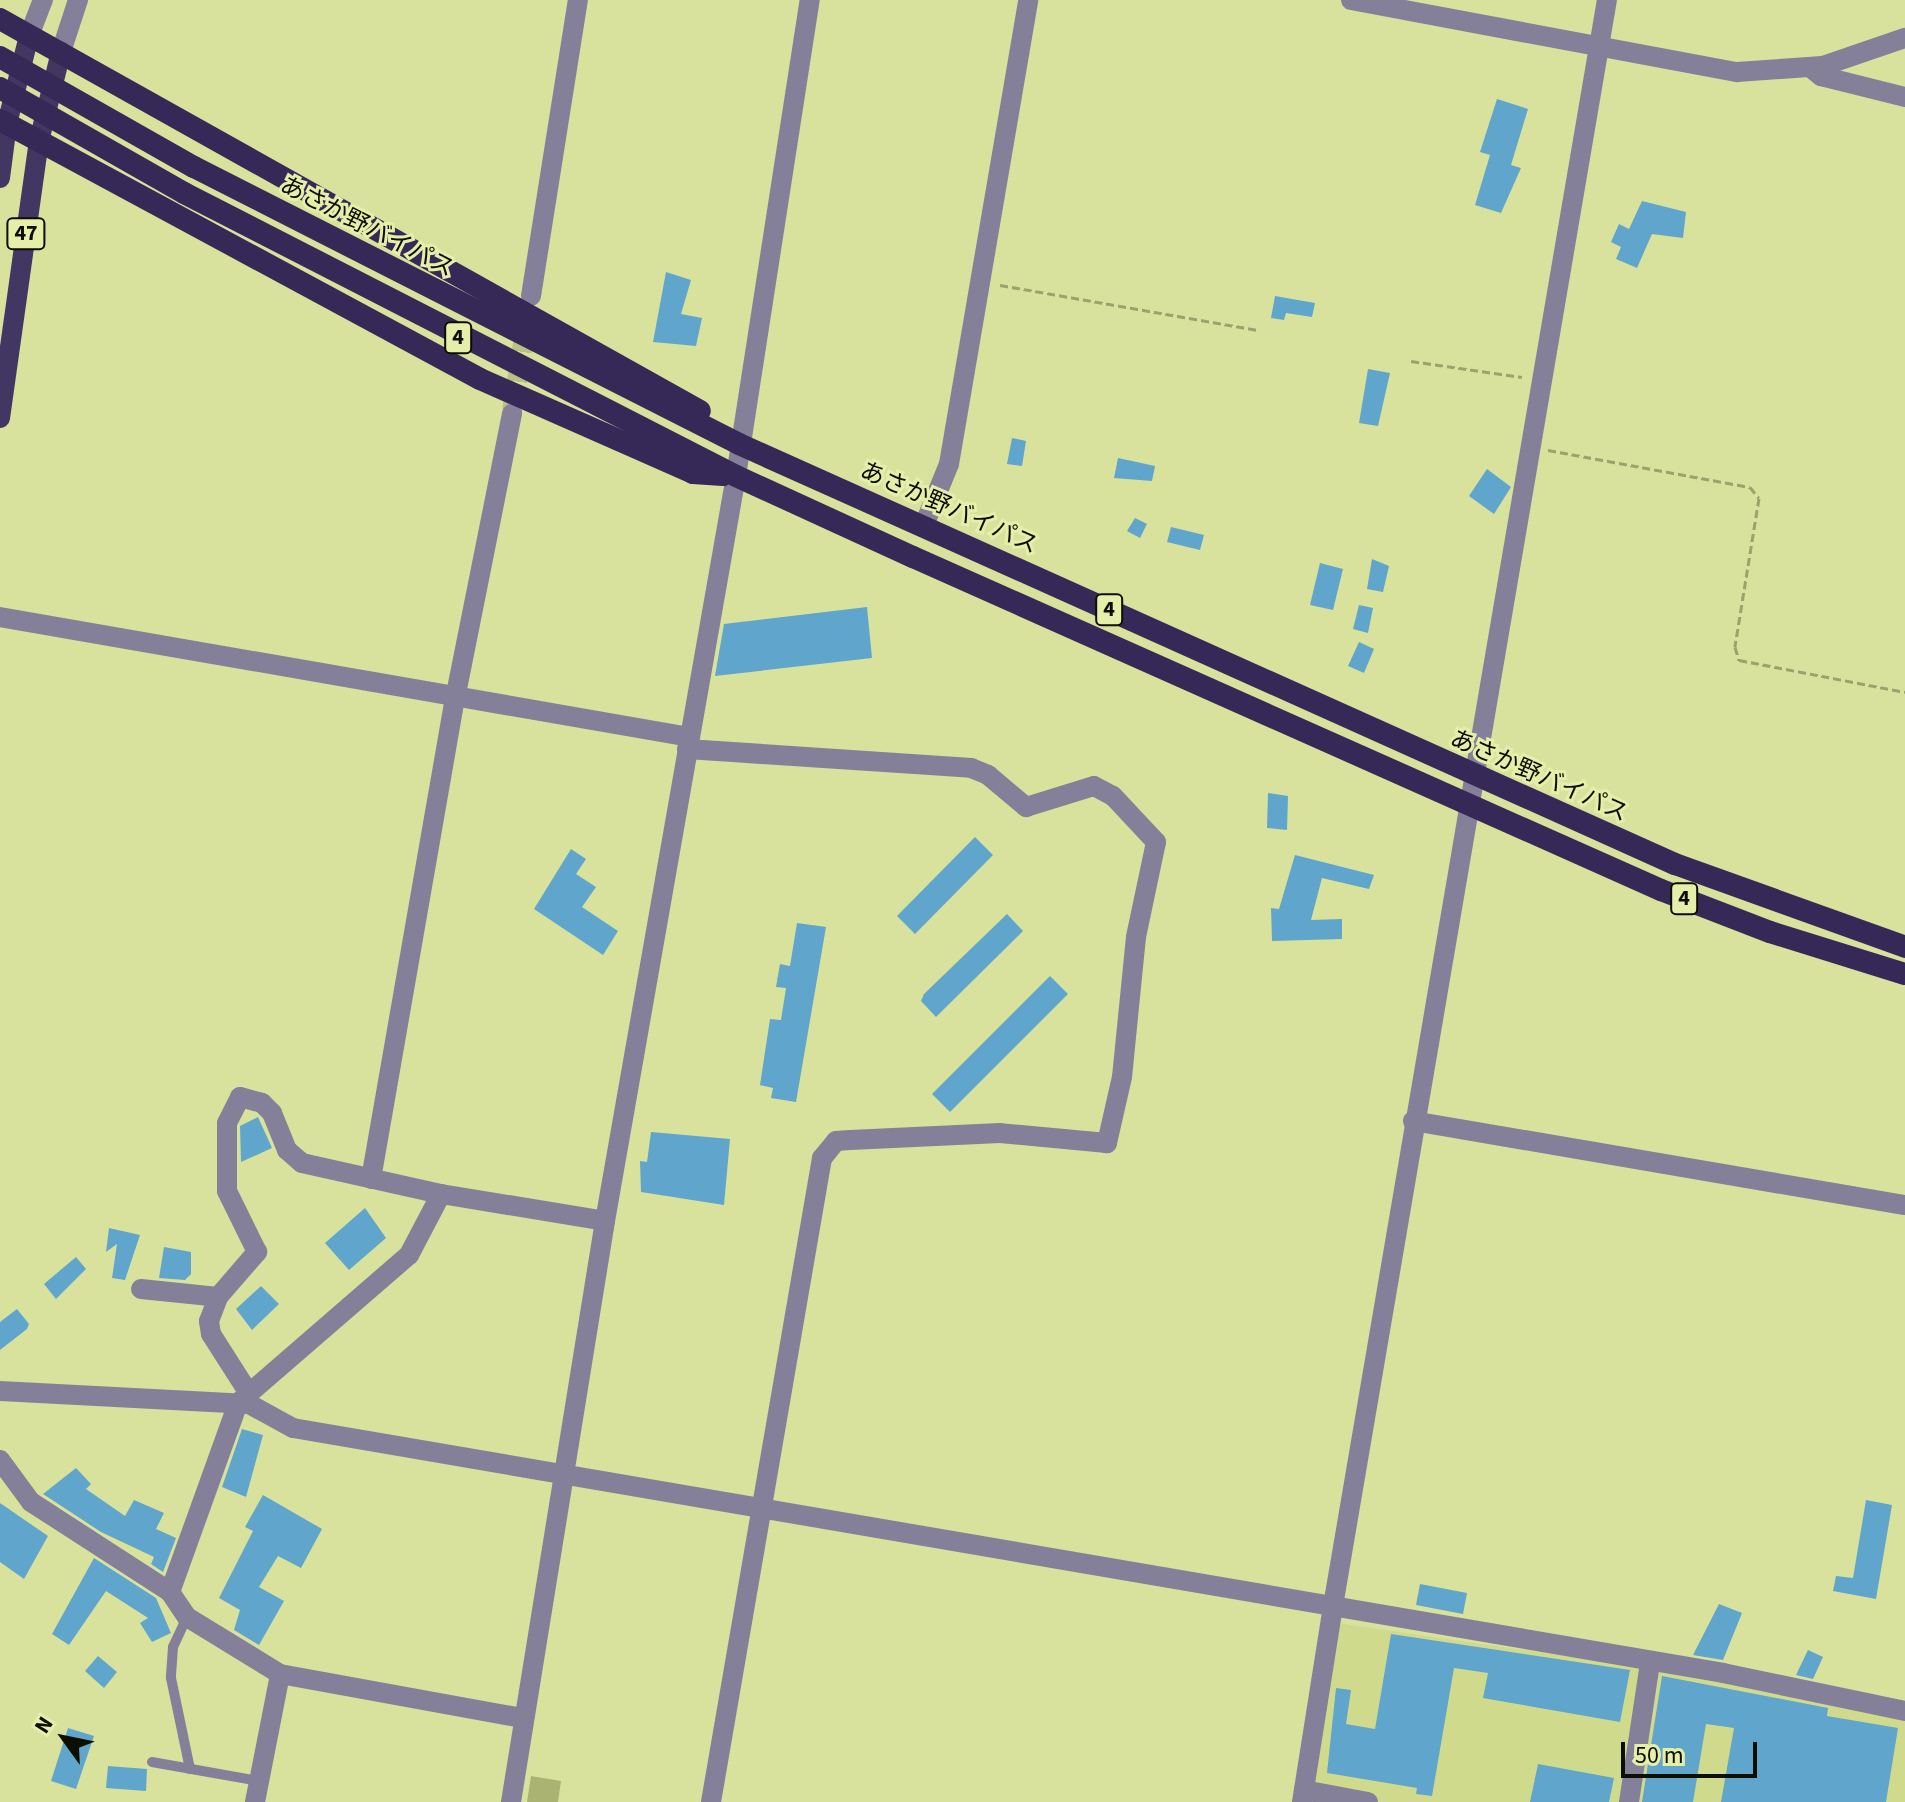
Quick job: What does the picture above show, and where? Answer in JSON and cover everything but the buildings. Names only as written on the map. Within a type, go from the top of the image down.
[{"type":"highway","points":[[0,19],[531,306]]},
{"type":"highway","name":"あさか野バイパス","points":[[0,57],[194,167],[739,444],[925,523],[1675,864],[1905,947]]},
{"type":"highway","name":"4","points":[[0,88],[184,193],[736,476],[1661,890],[1770,932],[1905,974]]},
{"type":"highway","points":[[3,122],[480,379],[693,473],[736,476]]},
{"type":"highway","name":"4","points":[[531,306],[692,404],[739,444]]},
{"type":"main road","points":[[0,178],[3,122],[29,36]]},
{"type":"main road","name":"47","points":[[0,418],[39,141],[61,52]]},
{"type":"street","points":[[29,36],[43,0]]},
{"type":"street","points":[[61,52],[78,0]]},
{"type":"street","points":[[531,306],[578,0]]},
{"type":"street","points":[[511,1802],[562,1473],[736,476],[810,0]]},
{"type":"street","points":[[925,523],[949,464],[1028,0]]},
{"type":"street","points":[[1351,0],[1737,72],[1811,68],[1905,38]]},
{"type":"street","points":[[1368,1802],[1303,1796],[1413,1121],[1478,777],[1607,0]]},
{"type":"street","points":[[1811,68],[1821,76],[1905,97]]},
{"type":"street","points":[[371,1179],[456,694],[512,414]]},
{"type":"street","points":[[0,617],[456,694],[688,743],[966,767],[988,775],[1026,807],[1094,786],[1113,796],[1156,842],[1136,937],[1122,1077],[1107,1143],[1000,1133],[841,1141],[826,1150],[711,1802]]},
{"type":"street","points":[[243,1398],[211,1334],[211,1314],[218,1297],[257,1252],[227,1191],[227,1123],[236,1100],[266,1107],[297,1160],[441,1194],[605,1221]]},
{"type":"street","points":[[1413,1121],[1905,1205]]},
{"type":"street","points":[[170,1592],[243,1398],[409,1255],[441,1194]]},
{"type":"street","points":[[141,1289],[218,1297]]},
{"type":"street","points":[[0,1391],[243,1398],[293,1428],[1333,1606],[1905,1711]]},
{"type":"street","points":[[0,1460],[31,1502],[170,1592],[187,1617],[280,1674],[523,1718]]},
{"type":"street","points":[[1629,1802],[1650,1663]]},
{"type":"street","points":[[255,1802],[280,1674]]},
{"type":"lane","points":[[187,1617],[173,1647],[171,1678],[190,1769]]},
{"type":"lane","points":[[152,1762],[259,1781]]},
{"type":"path","points":[[980,281],[1259,330]]},
{"type":"path","points":[[1411,361],[1545,381]]},
{"type":"path","points":[[1532,447],[1750,487],[1759,498],[1735,647],[1739,660],[1905,692]]},
{"type":"shaded area","points":[[1337,1623],[1905,1705],[1905,1802],[1308,1802]]},
{"type":"shaded area","points":[[531,1776],[561,1781],[558,1802],[527,1802]]},
{"type":"tunnel","points":[[512,411],[527,320]]}]
